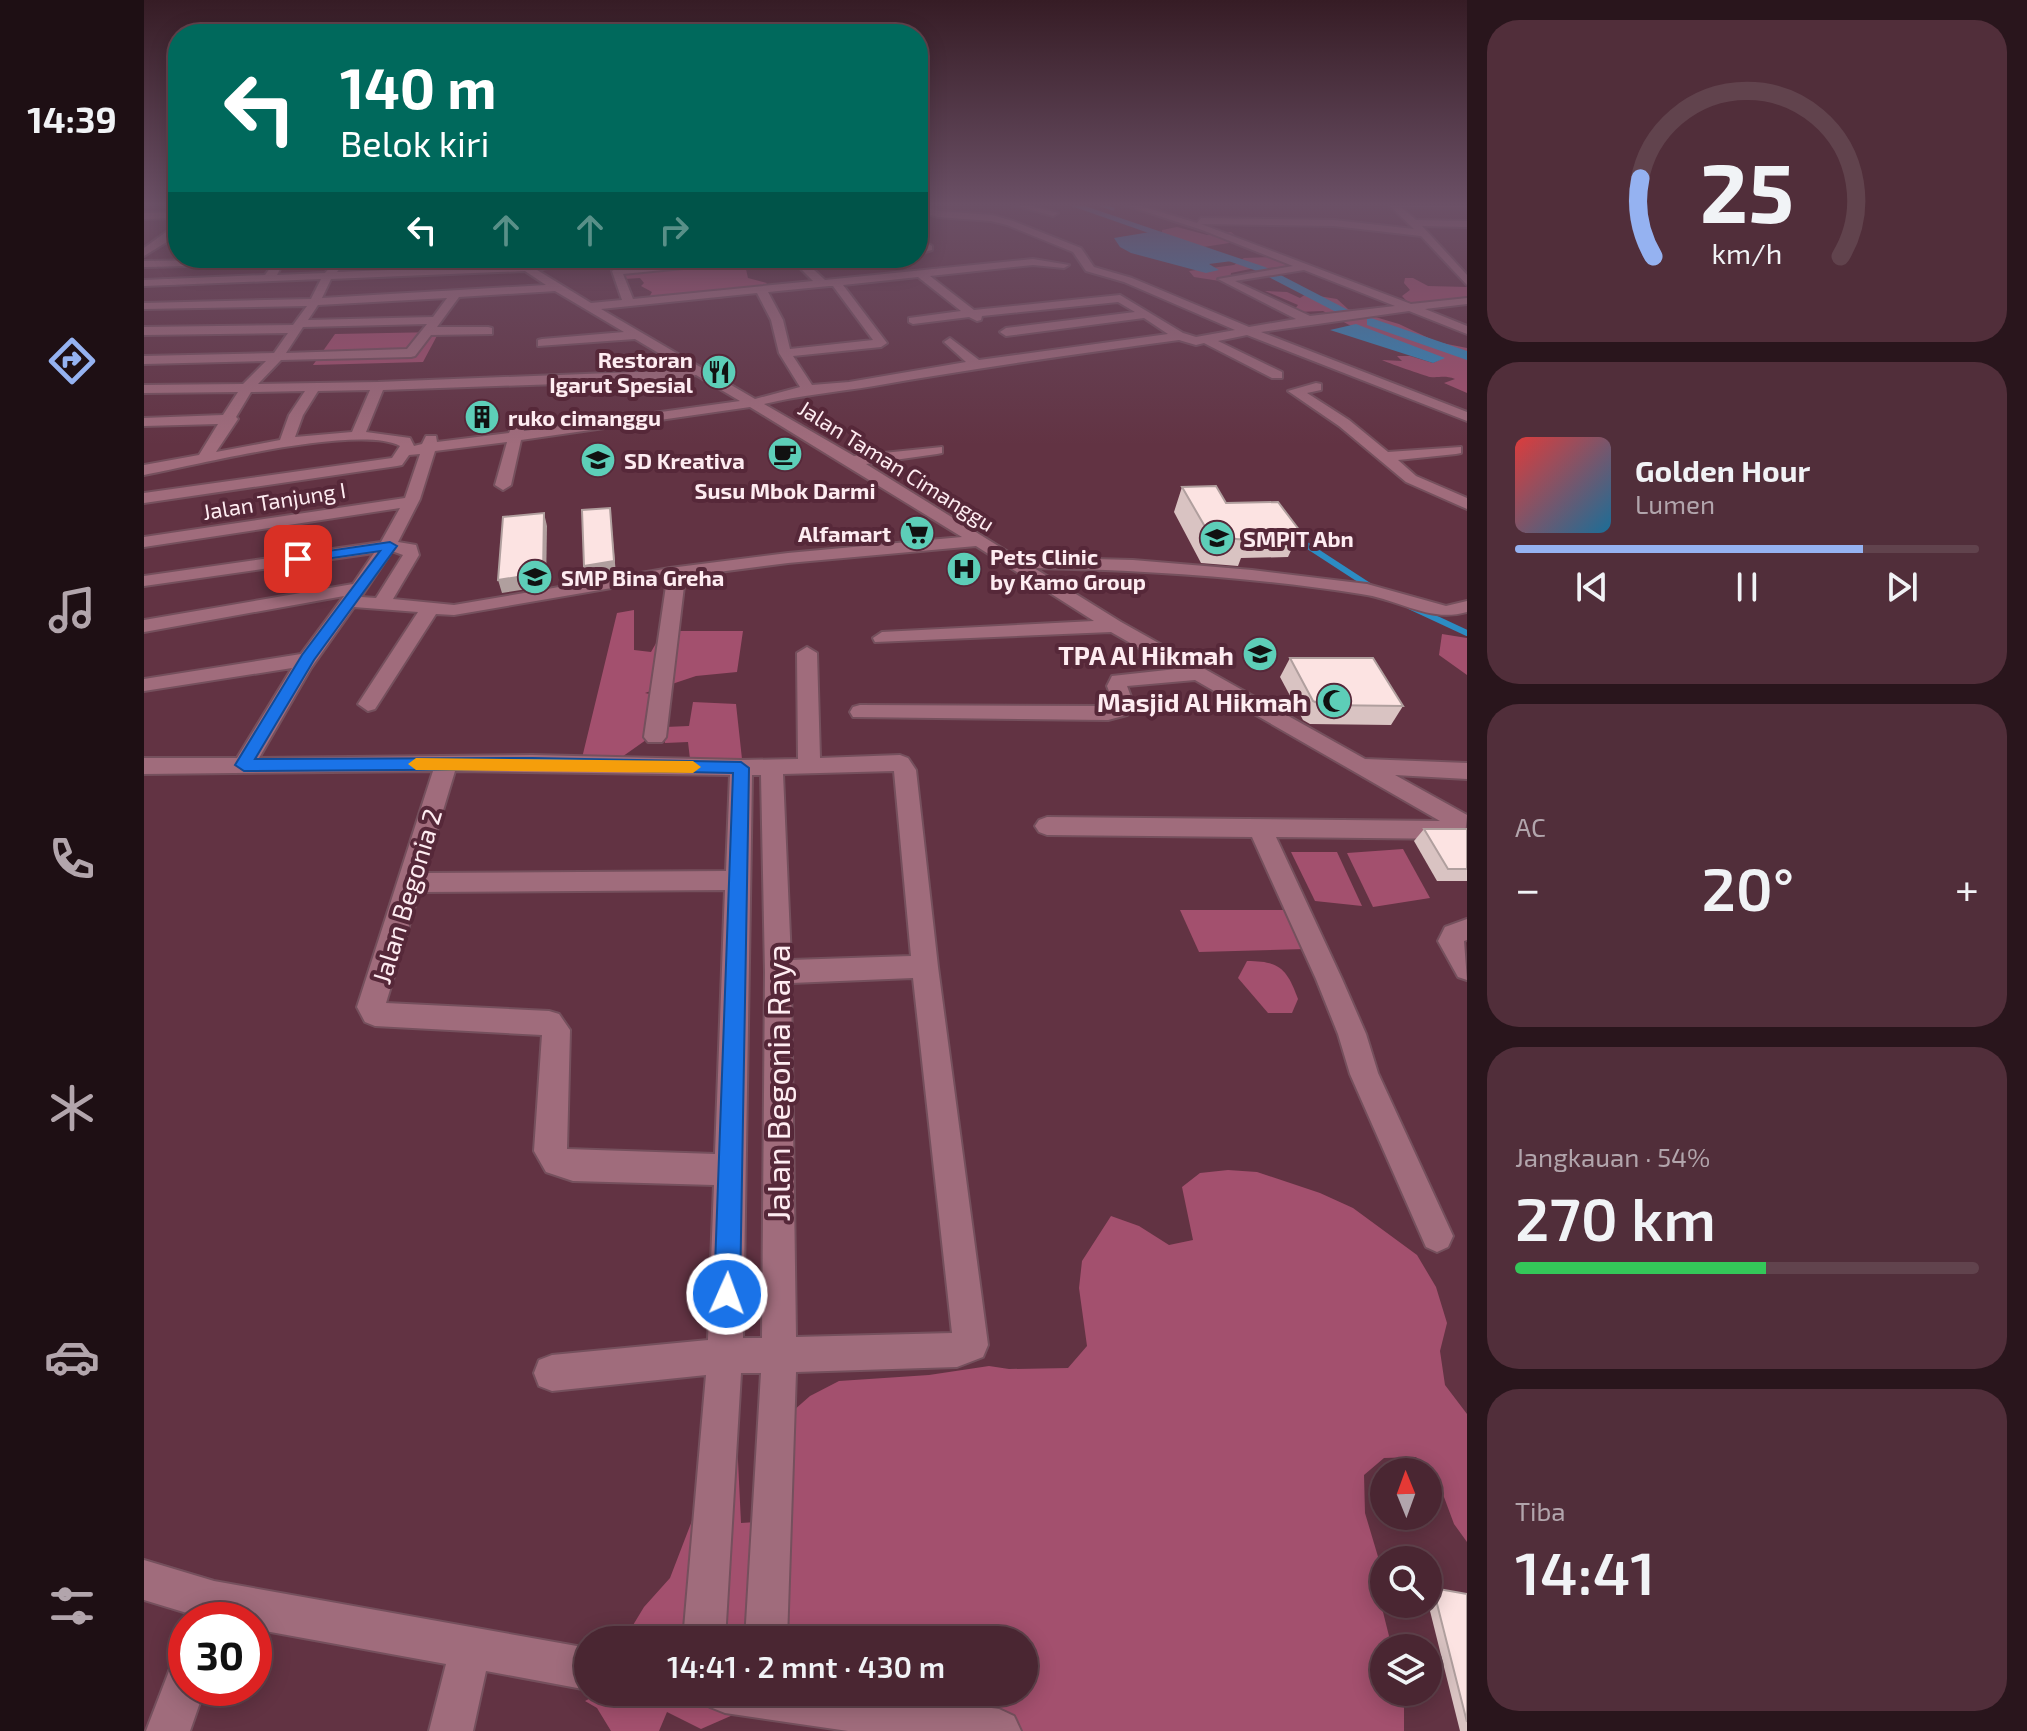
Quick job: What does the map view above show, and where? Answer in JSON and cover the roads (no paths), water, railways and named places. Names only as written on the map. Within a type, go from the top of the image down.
[{"type":"street","points":[[208,454],[247,387],[277,357],[315,302],[324,284]]},
{"type":"street","name":"Jalan Taman Cimanggu","points":[[550,284],[852,461],[1114,626],[1467,828]]},
{"type":"street","points":[[619,284],[629,303]]},
{"type":"street","points":[[590,307],[830,284],[881,343],[785,353]]},
{"type":"street","points":[[938,284],[970,314],[1006,332],[1036,356]]},
{"type":"street","points":[[1137,284],[1467,417]]},
{"type":"street","points":[[1233,284],[1308,320]]},
{"type":"street","points":[[1349,284],[1467,330]]},
{"type":"street","points":[[144,306],[315,302],[557,288]]},
{"type":"street","points":[[762,292],[777,320],[785,353],[808,389]]},
{"type":"street","points":[[144,360],[405,355],[413,352],[456,294]]},
{"type":"street","points":[[913,320],[1120,298],[1182,338]]},
{"type":"street","points":[[144,498],[403,451],[808,389],[849,386],[976,364],[1182,338],[1207,340],[1308,320],[1467,301]]},
{"type":"street","points":[[1006,332],[1146,314]]},
{"type":"street","points":[[144,331],[433,325],[488,330]]},
{"type":"street","points":[[542,343],[637,335]]},
{"type":"street","points":[[945,370],[969,372],[1182,338]]},
{"type":"street","points":[[1207,340],[1277,375]]},
{"type":"street","points":[[950,342],[976,364]]},
{"type":"street","points":[[144,389],[378,386],[673,376],[699,371]]},
{"type":"street","points":[[358,435],[378,386]]},
{"type":"street","points":[[286,443],[296,415],[314,387]]},
{"type":"street","points":[[1316,387],[1295,391],[1344,423],[1411,479],[1467,504]]},
{"type":"street","points":[[144,422],[231,419]]},
{"type":"street","points":[[503,485],[515,434]]},
{"type":"street","points":[[144,470],[208,454],[358,435],[403,451],[428,449]]},
{"type":"street","points":[[244,765],[308,659],[390,546],[411,502],[428,449]]},
{"type":"street","points":[[852,461],[937,450]]},
{"type":"street","points":[[1385,457],[1456,450]]},
{"type":"street","points":[[157,451],[208,454]]},
{"type":"street","name":"Jalan Tanjung I","points":[[144,542],[411,502]]},
{"type":"street","points":[[144,626],[353,595],[381,605],[454,610],[670,573],[788,558],[977,541]]},
{"type":"street","points":[[144,581],[390,546],[409,548],[412,553],[381,605]]},
{"type":"street","points":[[1011,562],[1133,565],[1252,575],[1367,589],[1446,612],[1467,606]]},
{"type":"street","points":[[655,737],[675,586],[670,573]]},
{"type":"street","points":[[368,704],[429,610]]},
{"type":"street","points":[[882,638],[1114,626]]},
{"type":"street","points":[[807,653],[809,765]]},
{"type":"street","points":[[144,685],[308,659]]},
{"type":"street","points":[[860,712],[1108,713],[1120,710],[1124,705],[1117,686],[1119,680],[1198,674]]},
{"type":"street","points":[[144,766],[446,764],[757,767],[892,761],[900,763],[905,770],[925,967],[971,1345],[957,1350],[725,1356],[552,1373]]},
{"type":"street","name":"Jalan Begonia 2","points":[[446,764],[371,1007],[375,1014],[549,1023],[556,1030],[549,1151],[557,1161],[573,1166],[731,1170]]},
{"type":"street","points":[[1360,766],[1467,771]]},
{"type":"street","name":"Jalan Begonia Raya","points":[[705,1626],[725,1356],[739,880],[757,767]]},
{"type":"street","name":"Jalan Begonia Raya","points":[[757,767],[778,972],[779,1357],[767,1626]]},
{"type":"street","points":[[1047,826],[1467,828]]},
{"type":"street","points":[[1260,828],[1329,979],[1352,1034],[1364,1074],[1437,1236]]},
{"type":"street","points":[[409,883],[739,880]]},
{"type":"street","points":[[1467,929],[1454,934],[1451,941],[1467,969]]},
{"type":"street","points":[[778,972],[925,967]]},
{"type":"street","points":[[144,1580],[193,1602]]},
{"type":"street","points":[[272,1619],[574,1667]]},
{"type":"street","points":[[451,1731],[470,1649]]},
{"type":"street","points":[[168,1731],[177,1706]]},
{"type":"street","points":[[831,1706],[999,1731]]},
{"type":"water","points":[[1356,324],[1445,358],[1433,363],[1330,330]]},
{"type":"waterway","points":[[1290,284],[1344,311]]},
{"type":"waterway","points":[[1371,322],[1467,356]]},
{"type":"waterway","points":[[1288,533],[1371,587]]},
{"type":"waterway","points":[[1409,606],[1467,633]]},
{"type":"place","name":"Restoran Igarut Spesial","points":[[719,372]]},
{"type":"place","name":"ruko cimanggu","points":[[482,417]]},
{"type":"place","name":"Susu Mbok Darmi","points":[[785,454]]},
{"type":"place","name":"SD Kreativa","points":[[598,460]]},
{"type":"place","name":"Alfamart","points":[[917,533]]},
{"type":"place","name":"SMPIT Abn","points":[[1217,538]]},
{"type":"place","name":"Pets Clinic by Kamo Group","points":[[964,569]]},
{"type":"place","name":"SMP Bina Greha","points":[[535,577]]},
{"type":"place","name":"TPA Al Hikmah","points":[[1260,654]]},
{"type":"place","name":"Masjid Al Hikmah","points":[[1334,701]]}]
